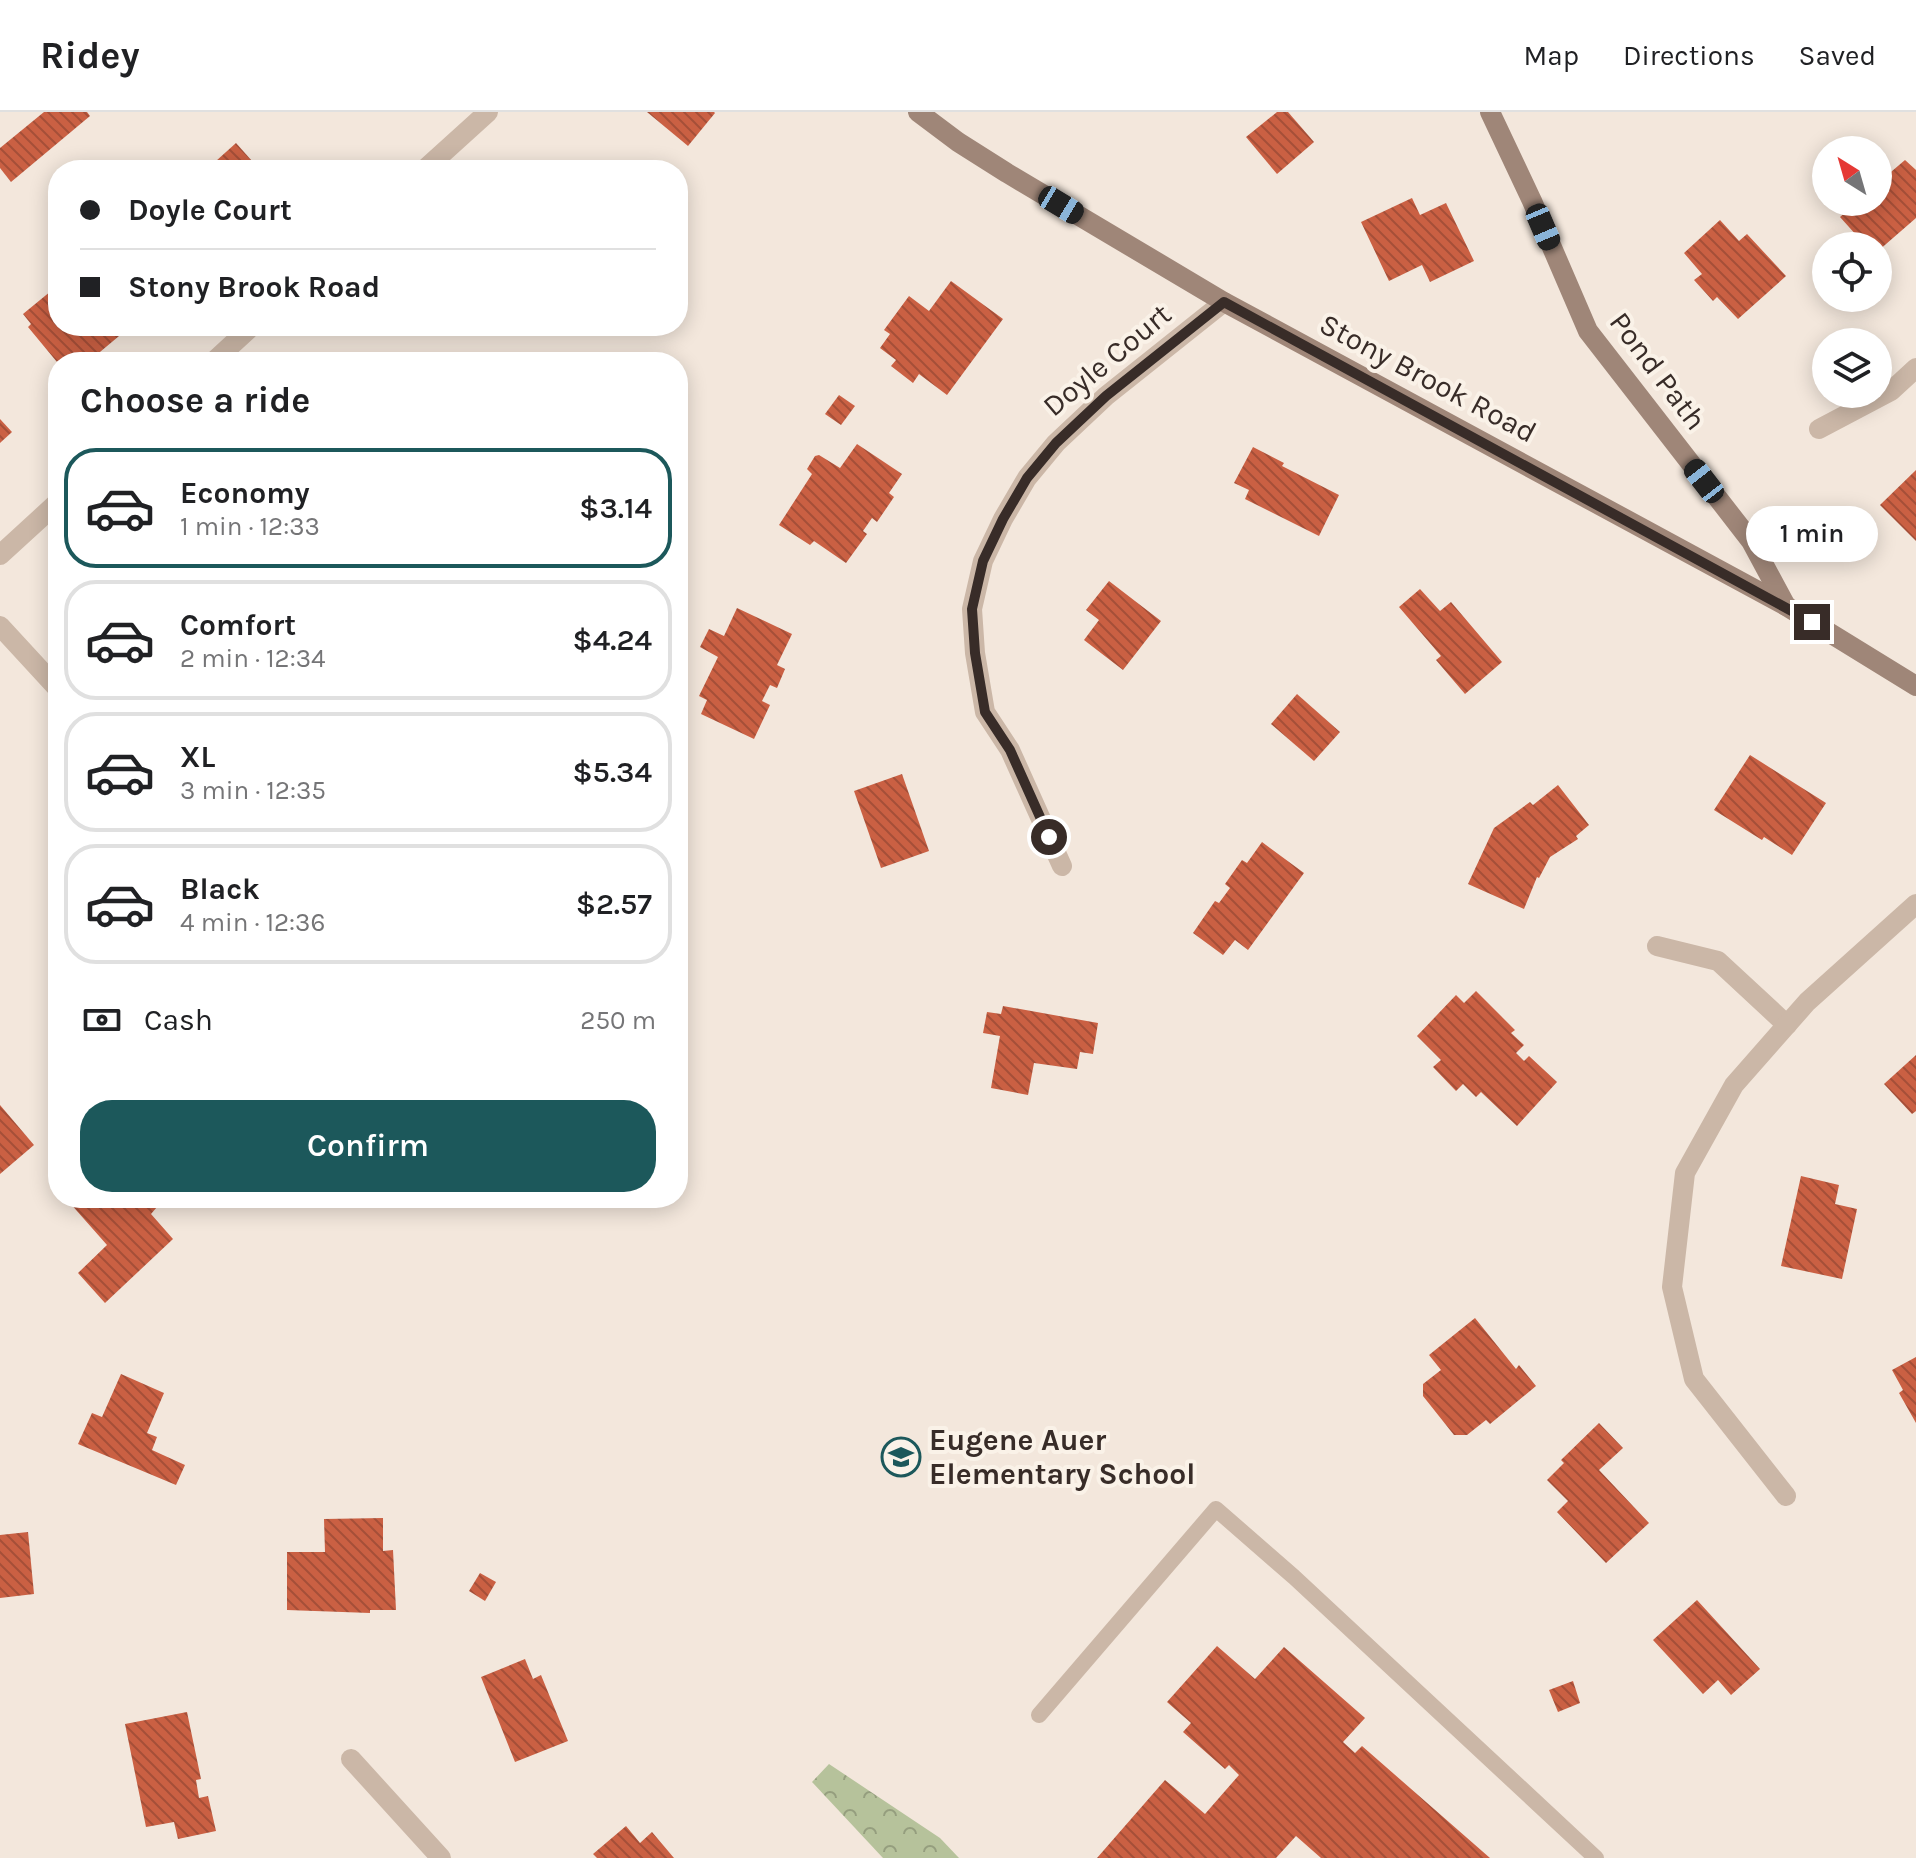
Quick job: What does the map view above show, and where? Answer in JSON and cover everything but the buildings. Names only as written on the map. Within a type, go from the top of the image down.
[{"type":"main road","name":"Stony Brook Road","points":[[918,112],[1007,173],[1224,302],[1786,606],[1916,686]]},
{"type":"main road","name":"Pond Path","points":[[1490,112],[1588,331],[1751,541],[1786,606]]},
{"type":"street","points":[[435,160],[488,112]]},
{"type":"street","name":"Doyle Court","points":[[1062,866],[1010,750],[985,712],[975,653],[972,609],[983,561],[1027,478],[1056,443],[1106,396],[1224,302]]},
{"type":"street","points":[[224,352],[241,336]]},
{"type":"street","points":[[1819,429],[1891,391],[1916,368]]},
{"type":"street","points":[[0,555],[48,511]]},
{"type":"street","points":[[0,626],[48,678]]},
{"type":"street","points":[[1786,1496],[1694,1379],[1672,1287],[1685,1173],[1734,1085],[1807,1002],[1916,904]]},
{"type":"street","points":[[1657,946],[1718,961],[1787,1025]]},
{"type":"street","points":[[351,1759],[441,1858]]},
{"type":"lane","points":[[1039,1715],[1216,1509],[1294,1577],[1596,1858]]},
{"type":"green space","points":[[829,1764],[940,1838],[959,1858],[883,1858],[812,1782]]},
{"type":"place","name":"Eugene Auer Elementary School","points":[[901,1457]]},
{"type":"route","points":[[1049,837],[1010,750],[985,712],[975,653],[972,609],[983,561],[1027,478],[1056,443],[1106,396],[1224,302],[1812,622]]}]
